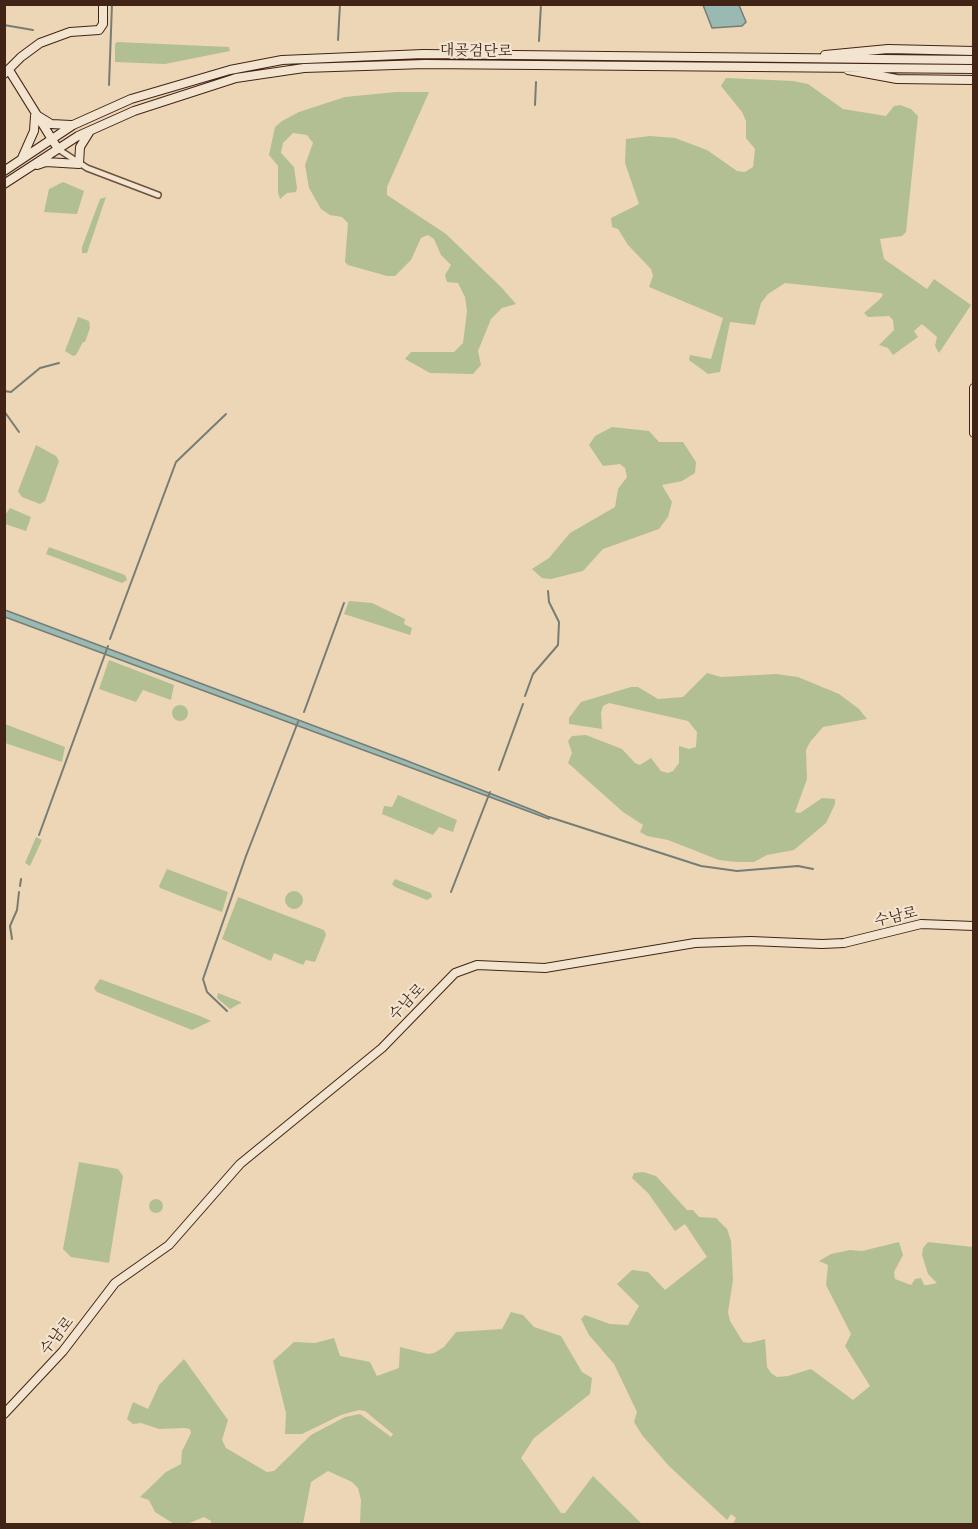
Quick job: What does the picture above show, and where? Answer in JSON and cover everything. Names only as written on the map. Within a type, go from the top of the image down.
[{"type":"main road","points":[[58,149],[7,72],[26,52],[40,43],[70,32],[99,30],[103,24],[103,4]]},
{"type":"main road","points":[[809,58],[873,50],[974,51]]},
{"type":"main road","name":"대곶검단로","points":[[4,171],[73,125],[131,99],[230,70],[282,60],[423,54],[974,60]]},
{"type":"main road","name":"대곶검단로","points":[[4,184],[90,130],[134,111],[236,78],[304,68],[425,64],[974,69]]},
{"type":"main road","points":[[835,67],[897,79],[974,80]]},
{"type":"main road","points":[[35,114],[51,124],[73,125]]},
{"type":"main road","points":[[21,159],[34,131],[35,114]]},
{"type":"main road","points":[[30,166],[46,162],[79,164],[80,147],[90,130]]},
{"type":"main road","points":[[974,388],[974,433]]},
{"type":"main road","name":"수남로","points":[[5,1415],[63,1351],[115,1283],[169,1245],[233,1170],[382,1048],[455,973],[477,965],[545,968],[696,943],[751,941],[844,943],[921,924],[974,926]]},
{"type":"street","points":[[58,149],[79,164],[158,195]]},
{"type":"green space","points":[[117,42],[229,47],[230,51],[165,64],[115,62]]},
{"type":"green space","points":[[726,78],[793,81],[808,84],[843,109],[886,116],[894,106],[900,105],[911,109],[918,116],[906,232],[902,236],[880,239],[884,259],[927,289],[934,279],[971,305],[939,353],[935,346],[937,337],[922,324],[914,331],[918,337],[893,355],[888,348],[879,345],[894,330],[893,320],[889,316],[868,317],[864,313],[879,300],[883,295],[881,293],[785,283],[768,294],[761,303],[755,325],[730,322],[720,372],[708,374],[689,360],[690,355],[711,359],[723,318],[649,287],[653,276],[651,269],[628,245],[618,229],[612,227],[611,218],[639,204],[625,163],[626,139],[650,136],[675,138],[707,150],[737,171],[745,172],[753,167],[755,149],[746,138],[746,121],[742,112],[721,86]]},
{"type":"green space","points":[[396,92],[429,92],[387,187],[387,195],[446,234],[516,304],[502,308],[491,319],[478,351],[481,365],[473,374],[430,373],[405,359],[411,352],[454,352],[463,343],[467,311],[465,297],[458,283],[447,282],[445,275],[451,265],[441,255],[434,239],[428,235],[421,238],[411,260],[395,276],[387,276],[348,265],[345,262],[348,223],[342,217],[330,215],[321,209],[309,188],[305,165],[313,143],[307,135],[293,133],[283,143],[281,153],[294,167],[297,188],[296,192],[287,193],[280,199],[278,192],[278,166],[269,155],[275,127],[282,121],[299,112],[345,97]]},
{"type":"green space","points":[[63,182],[84,191],[77,214],[44,212],[49,189]]},
{"type":"green space","points":[[106,197],[87,253],[82,253],[82,247],[100,199]]},
{"type":"green space","points":[[78,317],[89,321],[90,328],[85,342],[73,356],[65,351]]},
{"type":"green space","points":[[612,427],[649,431],[659,442],[683,442],[696,462],[695,473],[682,481],[662,485],[672,502],[668,517],[659,529],[603,549],[583,571],[551,579],[542,578],[532,569],[549,558],[570,533],[615,507],[618,489],[627,477],[625,468],[620,464],[603,466],[589,445],[595,436]]},
{"type":"green space","points":[[36,445],[56,456],[59,461],[45,501],[40,504],[22,497],[18,491]]},
{"type":"green space","points":[[10,508],[31,517],[26,531],[5,524],[5,515]]},
{"type":"green space","points":[[49,547],[125,575],[127,580],[122,583],[46,554]]},
{"type":"green space","points":[[349,601],[372,603],[405,619],[404,624],[412,628],[410,635],[344,614]]},
{"type":"green space","points":[[109,660],[174,685],[171,700],[143,690],[136,702],[99,689]]},
{"type":"green space","points":[[707,673],[721,677],[776,674],[798,677],[839,694],[859,709],[867,719],[823,727],[810,742],[806,750],[807,779],[795,812],[800,813],[822,798],[835,799],[835,804],[826,823],[794,850],[767,855],[754,862],[737,862],[719,860],[668,840],[647,836],[640,832],[643,825],[623,812],[568,763],[572,753],[568,741],[572,736],[586,735],[622,749],[635,763],[640,765],[651,758],[661,771],[668,773],[673,771],[679,763],[679,746],[689,749],[696,747],[697,732],[688,721],[609,703],[603,706],[601,713],[602,729],[569,724],[569,718],[581,702],[631,687],[638,687],[658,699],[683,697]]},
{"type":"green space","points":[[180,705],[186,707],[188,713],[186,719],[180,721],[174,719],[172,713],[174,707]]},
{"type":"green space","points":[[5,724],[65,747],[62,762],[5,743]]},
{"type":"green space","points":[[398,795],[457,820],[453,832],[439,827],[433,835],[382,814],[384,806],[392,807]]},
{"type":"green space","points":[[36,837],[42,840],[30,866],[25,863]]},
{"type":"green space","points":[[167,869],[228,892],[222,912],[160,888]]},
{"type":"green space","points":[[395,879],[431,893],[432,897],[427,900],[395,887],[392,884]]},
{"type":"green space","points":[[294,891],[300,894],[303,900],[300,906],[294,909],[288,906],[285,900],[288,894]]},
{"type":"green space","points":[[238,897],[324,930],[326,935],[315,962],[306,960],[303,965],[274,953],[271,961],[222,939]]},
{"type":"green space","points":[[100,979],[211,1021],[192,1030],[97,992],[94,988]]},
{"type":"green space","points":[[218,993],[241,1003],[230,1009],[217,998]]},
{"type":"green space","points":[[79,1162],[118,1169],[123,1176],[109,1263],[71,1257],[63,1249]]},
{"type":"green space","points":[[643,1172],[656,1176],[687,1210],[693,1210],[699,1217],[716,1218],[727,1229],[731,1241],[733,1280],[728,1312],[730,1321],[743,1342],[749,1343],[765,1339],[767,1367],[771,1373],[777,1377],[788,1376],[811,1369],[853,1400],[870,1386],[845,1346],[851,1334],[826,1285],[828,1265],[819,1261],[831,1254],[850,1250],[862,1251],[899,1242],[903,1255],[894,1272],[895,1279],[911,1285],[915,1279],[921,1278],[924,1285],[928,1285],[937,1283],[928,1274],[922,1255],[923,1248],[928,1242],[973,1247],[973,1524],[733,1524],[736,1518],[731,1514],[727,1520],[669,1466],[642,1435],[634,1422],[637,1412],[614,1364],[589,1335],[581,1319],[585,1315],[610,1324],[628,1325],[639,1306],[617,1284],[632,1270],[648,1272],[665,1290],[707,1257],[685,1224],[675,1231],[648,1193],[632,1178],[634,1173]]},
{"type":"green space","points":[[156,1199],[161,1201],[163,1206],[161,1211],[156,1213],[151,1211],[149,1206],[151,1201]]},
{"type":"green space","points":[[511,1312],[523,1315],[534,1327],[561,1336],[582,1372],[592,1378],[590,1394],[534,1438],[521,1458],[561,1513],[565,1513],[593,1476],[642,1524],[360,1524],[361,1500],[358,1488],[352,1482],[328,1471],[311,1482],[303,1524],[211,1524],[211,1521],[204,1517],[187,1524],[174,1524],[155,1512],[149,1500],[140,1497],[166,1472],[181,1464],[182,1451],[191,1433],[190,1429],[159,1429],[141,1423],[133,1424],[127,1419],[133,1402],[148,1409],[159,1385],[184,1359],[228,1420],[222,1440],[226,1448],[267,1472],[274,1471],[311,1435],[345,1417],[360,1414],[391,1437],[393,1434],[365,1411],[359,1410],[341,1415],[302,1434],[285,1434],[286,1413],[273,1361],[294,1342],[315,1343],[334,1338],[340,1356],[370,1362],[377,1376],[399,1368],[400,1347],[428,1354],[434,1353],[444,1347],[456,1332],[502,1329]]},
{"type":"water","points":[[703,5],[739,5],[746,22],[742,26],[712,28]]},
{"type":"water","points":[[5,610],[405,760],[535,811],[549,819],[5,617]]},
{"type":"waterway","points":[[109,85],[112,4]]},
{"type":"waterway","points":[[338,40],[340,4]]},
{"type":"waterway","points":[[539,41],[541,4]]},
{"type":"waterway","points":[[4,25],[33,30]]},
{"type":"waterway","points":[[535,105],[536,82]]},
{"type":"waterway","points":[[4,391],[11,392],[40,368],[59,363]]},
{"type":"waterway","points":[[4,411],[19,432]]},
{"type":"waterway","points":[[110,639],[176,462],[226,414]]},
{"type":"waterway","points":[[525,696],[533,674],[558,645],[559,622],[549,602],[548,591]]},
{"type":"waterway","points":[[304,712],[344,603]]},
{"type":"waterway","points":[[39,835],[108,646]]},
{"type":"waterway","points":[[499,770],[523,704]]},
{"type":"waterway","points":[[227,1011],[207,992],[203,979],[246,856],[298,722]]},
{"type":"waterway","points":[[451,892],[490,792]]},
{"type":"waterway","points":[[549,817],[701,866],[737,871],[798,866],[813,869]]},
{"type":"waterway","points":[[20,886],[21,879]]},
{"type":"waterway","points":[[12,939],[10,926],[17,910],[19,892]]}]
